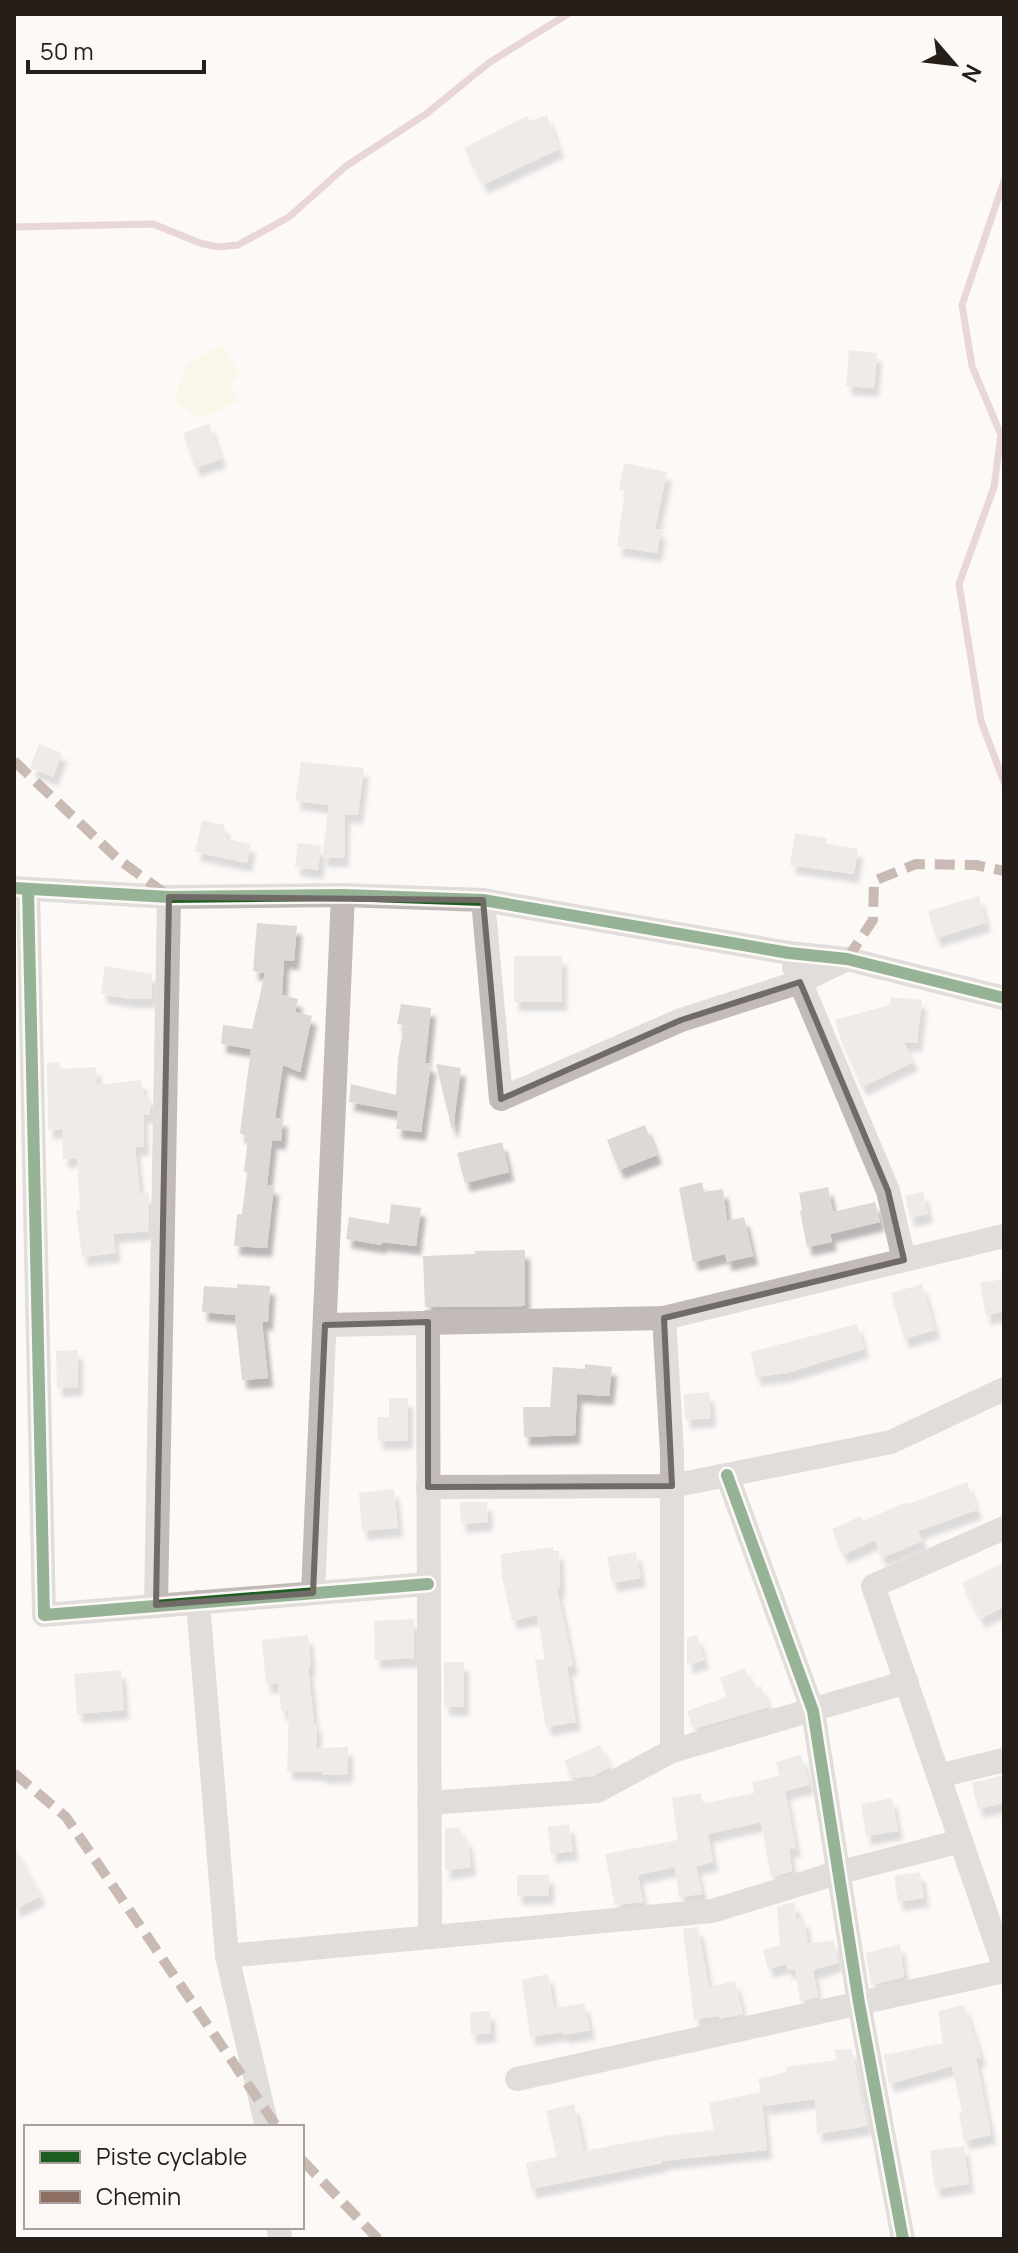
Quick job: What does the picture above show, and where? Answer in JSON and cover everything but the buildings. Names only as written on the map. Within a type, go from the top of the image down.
[{"type":"street","points":[[313,1593],[343,895]]},
{"type":"street","points":[[428,1584],[44,1615],[21,901],[343,895],[483,900],[789,953],[847,959],[1004,998]]},
{"type":"street","points":[[156,1605],[169,897]]},
{"type":"street","points":[[483,900],[501,1099],[681,1020],[800,982],[847,959]]},
{"type":"street","points":[[789,953],[888,1191],[904,1260]]},
{"type":"street","points":[[325,1325],[664,1318],[1004,1236]]},
{"type":"street","points":[[664,1318],[672,1486],[672,1751]]},
{"type":"street","points":[[428,1322],[430,1937]]},
{"type":"street","points":[[428,1487],[672,1486],[891,1442],[1004,1389]]},
{"type":"street","points":[[727,1475],[813,1711],[859,2003],[903,2239]]},
{"type":"street","points":[[517,2079],[1004,1968],[873,1586],[1004,1528]]},
{"type":"street","points":[[198,1602],[227,1956],[267,2125]]},
{"type":"street","points":[[429,1803],[597,1791],[672,1751],[907,1682]]},
{"type":"street","points":[[939,1776],[1004,1760]]},
{"type":"street","points":[[227,1956],[712,1911],[837,1873],[961,1841]]},
{"type":"highlighted area","points":[[169,897],[483,900],[501,1099],[681,1020],[800,982],[888,1191],[904,1260],[664,1318],[672,1486],[428,1487],[428,1322],[325,1325],[313,1593],[156,1605]]},
{"type":"shaded area","points":[[223,345],[240,376],[231,383],[238,401],[199,419],[174,401],[186,365]]},
{"type":"waterway","points":[[14,227],[153,224],[200,243],[218,247],[238,245],[289,217],[346,166],[426,114],[490,62],[568,14]]},
{"type":"waterway","points":[[1004,181],[962,305],[972,366],[1001,435],[994,487],[959,584],[981,721],[1004,782]]},
{"type":"marked path","points":[[14,761],[118,859],[167,895]]},
{"type":"marked path","points":[[847,959],[873,920],[874,881],[916,864],[976,865],[1004,871]]},
{"type":"marked path","points":[[14,1773],[66,1817],[276,2125]]},
{"type":"marked path","points":[[304,2162],[378,2239]]},
{"type":"cycle path","points":[[14,888],[169,897],[343,895],[483,900],[789,953],[847,959],[1004,998]]},
{"type":"cycle path","points":[[28,889],[44,1615],[428,1584]]},
{"type":"cycle path","points":[[727,1475],[813,1711],[859,2003],[903,2239]]}]
